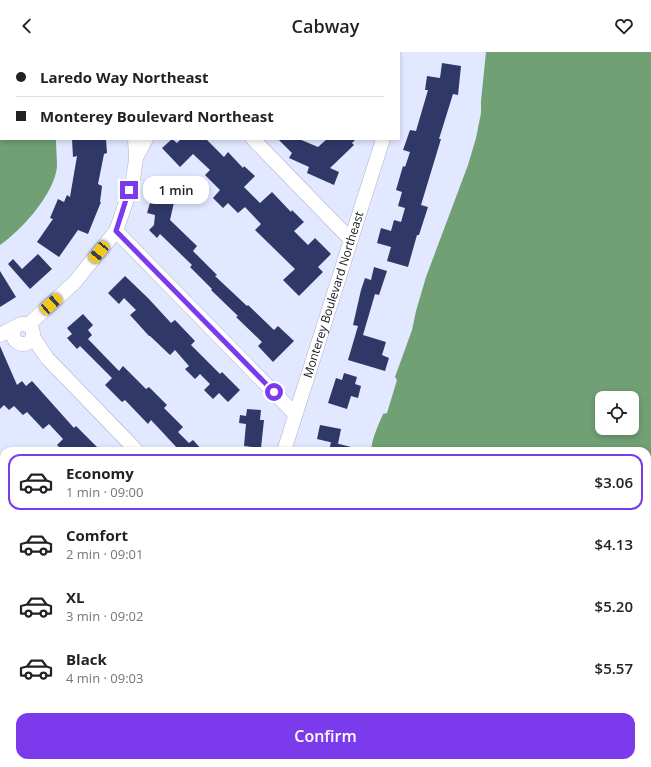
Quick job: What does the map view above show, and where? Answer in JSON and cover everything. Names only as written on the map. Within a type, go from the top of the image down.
[{"type":"street","points":[[135,140],[136,158]]},
{"type":"street","points":[[0,339],[23,334],[74,283],[116,231],[128,194],[136,158],[145,140]]},
{"type":"street","points":[[254,140],[351,240]]},
{"type":"street","name":"Monterey Boulevard Northeast","points":[[285,447],[383,140]]},
{"type":"street","points":[[116,231],[295,414]]},
{"type":"street","points":[[0,335],[23,334],[134,447]]},
{"type":"shaded area","points":[[486,52],[651,52],[651,447],[372,447],[383,414],[387,413],[397,380],[395,377],[412,330],[426,277],[468,165],[476,138],[481,113]]},
{"type":"shaded area","points":[[0,140],[56,140],[57,167],[55,177],[50,188],[27,221],[0,245]]},
{"type":"building","points":[[442,63],[461,66],[458,95],[453,94],[439,139],[441,139],[421,205],[428,207],[419,235],[417,235],[408,267],[387,261],[391,247],[377,243],[381,228],[391,231],[394,220],[401,222],[405,208],[398,206],[402,192],[396,190],[403,166],[405,167],[410,152],[403,150],[410,130],[416,131],[428,90],[425,90],[427,76],[440,78]]},
{"type":"building","points":[[72,140],[106,140],[107,153],[104,154],[98,184],[102,186],[101,202],[88,234],[78,230],[59,257],[37,242],[53,219],[50,218],[58,199],[64,202],[67,195],[70,197],[77,156],[73,157]]},
{"type":"building","points":[[171,140],[177,143],[180,140],[207,140],[224,157],[228,152],[243,168],[244,166],[255,176],[244,187],[260,203],[272,192],[291,212],[292,210],[304,222],[294,231],[308,245],[315,238],[331,254],[318,267],[323,272],[299,296],[283,280],[295,269],[255,230],[261,224],[245,207],[238,213],[228,203],[223,208],[213,198],[220,190],[205,175],[210,170],[193,154],[180,167],[162,148]]},
{"type":"building","points":[[279,140],[301,140],[318,147],[326,140],[355,140],[352,143],[354,145],[330,168],[339,172],[334,185],[307,173],[309,167],[289,158],[292,153]]},
{"type":"building","points":[[153,193],[175,198],[170,220],[197,246],[193,251],[217,275],[215,276],[247,306],[248,305],[274,330],[278,326],[294,341],[273,362],[258,346],[262,342],[236,317],[238,316],[190,267],[192,265],[160,234],[157,238],[149,230],[154,225],[155,215],[147,213]]},
{"type":"building","points":[[38,254],[52,269],[30,289],[8,264],[13,259],[22,269]]},
{"type":"building","points":[[374,267],[387,271],[379,295],[375,294],[363,335],[386,342],[382,355],[389,358],[385,371],[348,360],[358,326],[353,325],[361,290],[365,278],[371,280]]},
{"type":"building","points":[[0,271],[16,297],[0,307]]},
{"type":"building","points":[[125,276],[171,323],[175,320],[195,341],[191,345],[220,374],[222,372],[240,390],[228,402],[219,393],[213,399],[204,390],[210,384],[200,374],[195,379],[185,369],[189,366],[175,350],[170,355],[149,336],[130,315],[136,310],[124,298],[119,304],[108,293]]},
{"type":"building","points":[[83,314],[93,325],[88,330],[92,335],[88,339],[119,371],[123,366],[146,389],[149,387],[167,405],[164,408],[183,427],[178,432],[189,443],[193,440],[199,447],[176,447],[151,420],[148,424],[125,400],[122,402],[105,385],[112,378],[80,346],[77,349],[67,338],[72,334],[67,328]]},
{"type":"building","points":[[0,346],[17,385],[22,381],[26,386],[32,381],[74,428],[76,426],[97,447],[59,447],[57,445],[63,439],[49,424],[43,429],[27,412],[23,415],[14,406],[9,410],[4,405],[0,409]]},
{"type":"building","points":[[344,373],[357,377],[355,384],[361,386],[358,398],[351,396],[347,409],[328,403],[336,378],[342,380]]},
{"type":"building","points":[[247,409],[261,410],[260,420],[264,420],[261,447],[244,446],[246,424],[239,423],[240,415],[246,416]]},
{"type":"building","points":[[320,425],[341,429],[338,444],[317,439]]},
{"type":"building","points":[[331,442],[351,447],[330,447]]},
{"type":"route","points":[[129,190],[116,231],[274,392]]}]
